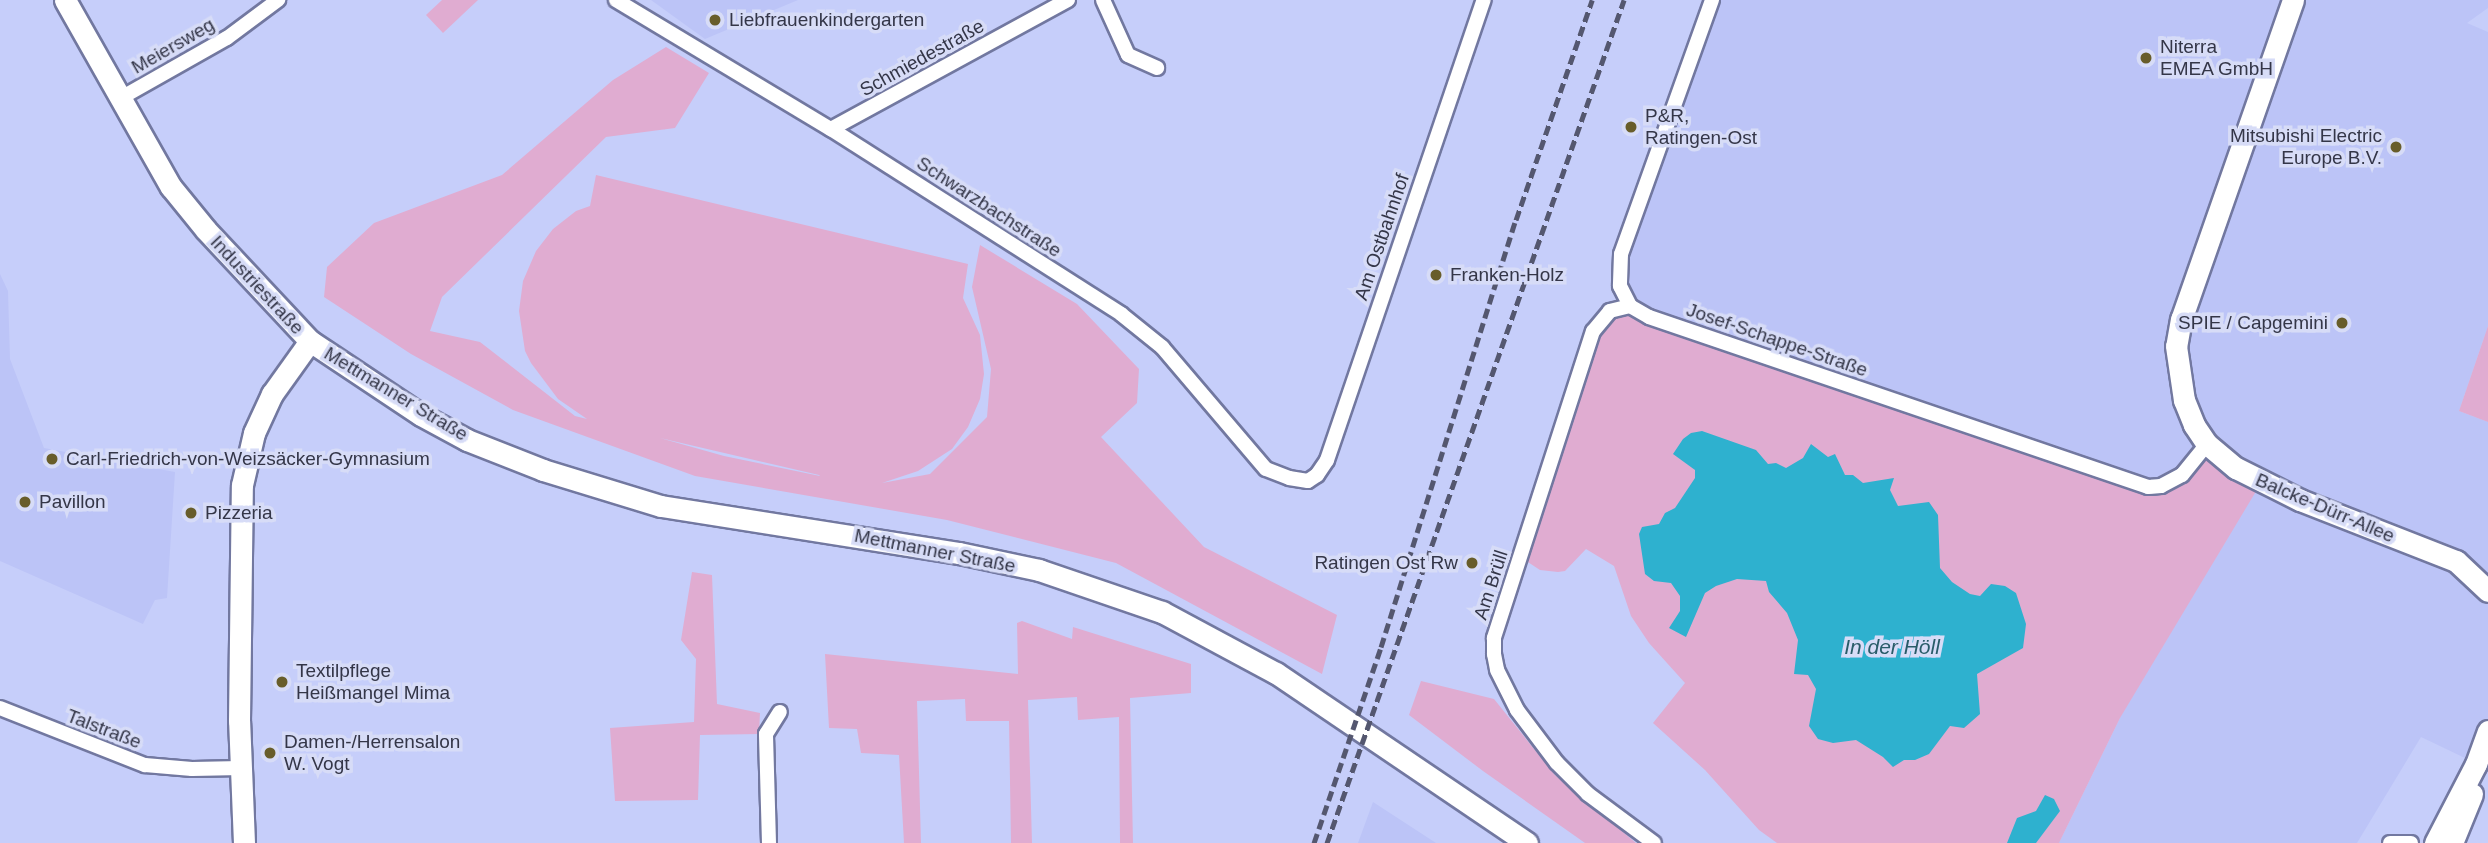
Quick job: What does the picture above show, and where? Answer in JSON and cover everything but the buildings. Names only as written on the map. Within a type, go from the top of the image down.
[{"type":"main road","name":"Industriestraße","points":[[65,0],[171,187],[205,230],[310,341],[271,394],[254,433],[242,485],[241,768],[244,843]]},
{"type":"main road","name":"Balcke-Dürr-Allee","points":[[2293,0],[2181,318],[2176,346],[2178,379],[2194,425],[2207,444],[2236,468],[2261,483],[2456,561],[2488,591]]},
{"type":"main road","name":"Mettmanner Straße","points":[[310,341],[421,415],[467,440],[544,470],[661,506],[880,539],[1039,570],[1162,612],[1276,673],[1527,843]]},
{"type":"main road","points":[[2452,843],[2471,801],[2482,766],[2488,731]]},
{"type":"main road","points":[[2434,843],[2482,766]]},
{"type":"street","name":"Meiersweg","points":[[119,99],[227,38],[278,0]]},
{"type":"street","name":"Schwarzbachstraße","points":[[616,0],[831,129],[1121,314],[1161,347],[1266,469],[1289,478],[1308,481]]},
{"type":"street","name":"Schmiedestraße","points":[[831,129],[1068,0]]},
{"type":"street","points":[[1103,0],[1128,55],[1157,68]]},
{"type":"street","name":"Am Ostbahnhof","points":[[1308,481],[1317,475],[1327,460],[1484,0]]},
{"type":"street","points":[[1630,306],[1620,286],[1621,254],[1712,0]]},
{"type":"street","name":"Josef-Schappe-Straße","points":[[1630,306],[1650,317],[2147,487],[2161,486],[2182,475],[2207,444]]},
{"type":"street","name":"Am Brüll","points":[[1630,306],[1610,312],[1593,331],[1494,638],[1494,654],[1497,670],[1517,710],[1557,763],[1588,794],[1654,843]]},
{"type":"street","name":"Talstraße","points":[[0,708],[145,765],[192,769],[241,768]]},
{"type":"street","points":[[769,843],[766,734],[780,712]]},
{"type":"street","points":[[2390,843],[2411,843]]},
{"type":"shaded area","points":[[442,0],[478,0],[443,33],[426,15]]},
{"type":"shaded area","name":"Liebfrauenkindergarten","points":[[651,0],[798,0],[705,39]]},
{"type":"shaded area","points":[[1712,0],[2488,0],[2488,8],[2467,23],[2488,32],[2488,326],[2459,411],[2488,422],[2488,769],[2421,737],[2357,843],[2059,843],[2120,718],[2161,486],[1630,306],[1621,254]]},
{"type":"shaded area","points":[[666,47],[709,73],[675,128],[606,137],[442,297],[430,331],[480,342],[575,416],[587,419],[558,399],[531,363],[525,351],[519,311],[523,281],[536,251],[553,229],[576,211],[590,206],[596,175],[968,264],[963,298],[980,335],[984,374],[980,399],[968,427],[952,449],[918,471],[882,483],[930,474],[987,417],[991,369],[972,287],[980,245],[1077,304],[1139,369],[1137,403],[1101,437],[1204,547],[1337,615],[1322,674],[1116,563],[947,520],[695,476],[513,410],[411,354],[324,297],[327,267],[374,223],[502,175],[613,80]],"holes":[[[660,438],[819,475],[724,456]]]},
{"type":"shaded area","name":"Carl-Friedrich-von-Weizsäcker-Gymnasium","points":[[0,274],[8,291],[10,359],[44,448],[175,472],[167,598],[155,600],[143,624],[0,561]]},
{"type":"shaded area","points":[[1630,306],[2161,486],[2207,444],[2261,483],[2120,718],[2059,843],[1777,843],[1759,830],[1705,770],[1653,723],[1685,683],[1649,643],[1631,616],[1614,566],[1586,549],[1565,571],[1558,572],[1540,570],[1520,557],[1593,331]]},
{"type":"shaded area","points":[[2488,326],[2488,422],[2459,411]]},
{"type":"shaded area","points":[[692,572],[712,575],[717,704],[760,713],[759,734],[700,735],[698,800],[615,801],[610,728],[694,722],[696,659],[681,640]]},
{"type":"shaded area","points":[[1022,621],[1072,639],[1073,627],[1191,664],[1191,693],[1130,698],[1133,843],[1120,843],[1119,717],[1078,720],[1077,697],[1028,700],[1032,843],[1011,843],[1009,721],[966,721],[965,699],[917,701],[921,843],[904,843],[899,755],[861,753],[857,729],[829,728],[825,654],[1018,674],[1017,623]]},
{"type":"shaded area","points":[[1421,681],[1494,699],[1555,775],[1636,843],[1585,843],[1483,771],[1409,715]]},
{"type":"shaded area","points":[[1373,802],[1436,843],[1358,843]]},
{"type":"water","name":"In der Höll","points":[[1702,431],[1756,450],[1768,464],[1776,463],[1786,468],[1803,458],[1811,444],[1828,457],[1835,454],[1845,475],[1853,475],[1863,483],[1894,478],[1890,490],[1898,506],[1929,502],[1938,515],[1940,568],[1952,582],[1970,594],[1980,596],[1991,584],[2005,586],[2016,593],[2026,624],[2023,648],[1977,674],[1980,714],[1964,728],[1950,726],[1929,754],[1915,760],[1904,760],[1893,767],[1883,757],[1856,740],[1833,743],[1818,739],[1809,726],[1816,689],[1808,675],[1794,674],[1798,640],[1787,613],[1769,592],[1766,581],[1737,579],[1716,586],[1705,593],[1686,637],[1669,628],[1680,611],[1680,596],[1671,583],[1654,581],[1645,574],[1639,534],[1642,527],[1659,524],[1665,513],[1675,508],[1695,478],[1695,470],[1673,454],[1683,439],[1691,433]]},
{"type":"water","points":[[2045,795],[2054,799],[2060,811],[2036,843],[2007,843],[2017,818],[2036,811]]},
{"type":"railway","points":[[1314,843],[1381,647],[1516,220],[1592,0]]},
{"type":"railway","points":[[1327,843],[1624,0]]},
{"type":"place","name":"Liebfrauenkindergarten","points":[[715,20]]},
{"type":"place","name":"Niterra EMEA GmbH","points":[[2146,58]]},
{"type":"place","name":"P&R, Ratingen-Ost","points":[[1631,127]]},
{"type":"place","name":"Mitsubishi Electric Europe B.V.","points":[[2396,147]]},
{"type":"place","name":"Franken-Holz","points":[[1436,275]]},
{"type":"place","name":"SPIE / Capgemini","points":[[2342,323]]},
{"type":"place","name":"Carl-Friedrich-von-Weizsäcker-Gymnasium","points":[[52,459]]},
{"type":"place","name":"Pavillon","points":[[25,502]]},
{"type":"place","name":"Pizzeria","points":[[191,513]]},
{"type":"place","name":"Ratingen Ost Rw","points":[[1472,563]]},
{"type":"place","name":"Textilpflege Heißmangel Mima","points":[[282,682]]},
{"type":"place","name":"Damen-/Herrensalon W. Vogt","points":[[270,753]]}]
